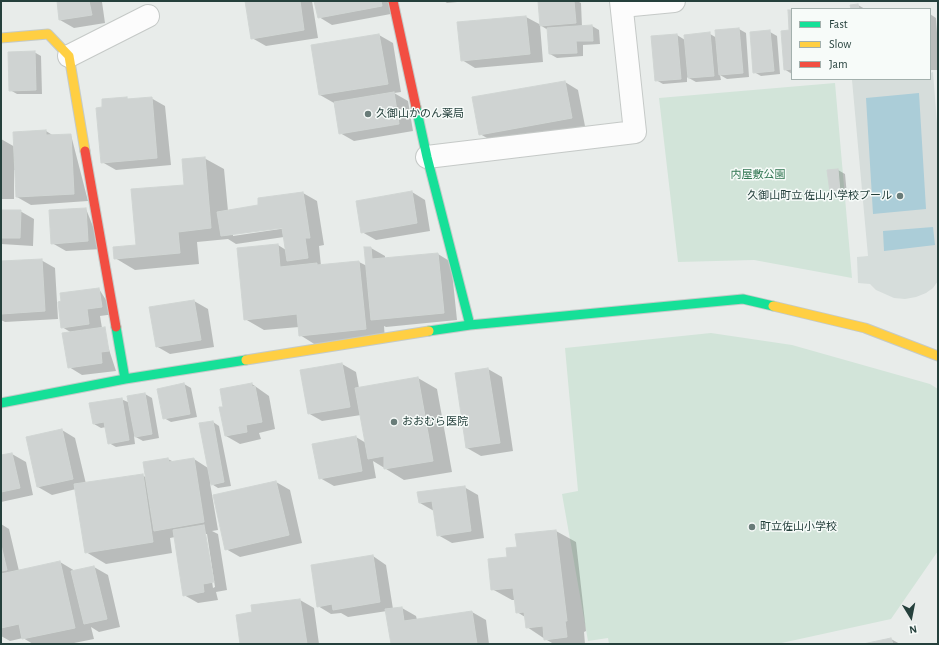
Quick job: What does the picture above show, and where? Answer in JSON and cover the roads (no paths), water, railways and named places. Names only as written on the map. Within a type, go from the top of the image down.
[{"type":"street","points":[[393,1],[427,157],[470,325]]},
{"type":"street","points":[[427,157],[635,132],[621,3],[674,1]]},
{"type":"street","points":[[69,56],[148,16]]},
{"type":"street","points":[[1,38],[48,34],[69,56],[125,379]]},
{"type":"street","points":[[1,403],[125,379],[470,325],[743,299],[865,328],[938,356]]},
{"type":"water","points":[[919,93],[926,209],[873,214],[866,98]]},
{"type":"water","points":[[933,227],[935,245],[884,251],[883,231]]},
{"type":"place","name":"久御山かのん薬局","points":[[368,114]]},
{"type":"place","name":"久御山町立 佐山小学校プール","points":[[900,196]]},
{"type":"place","name":"おおむら医院","points":[[394,422]]},
{"type":"place","name":"町立佐山小学校","points":[[752,527]]},
{"type":"park label","name":"内屋敷公園","points":[[758,175]]}]
